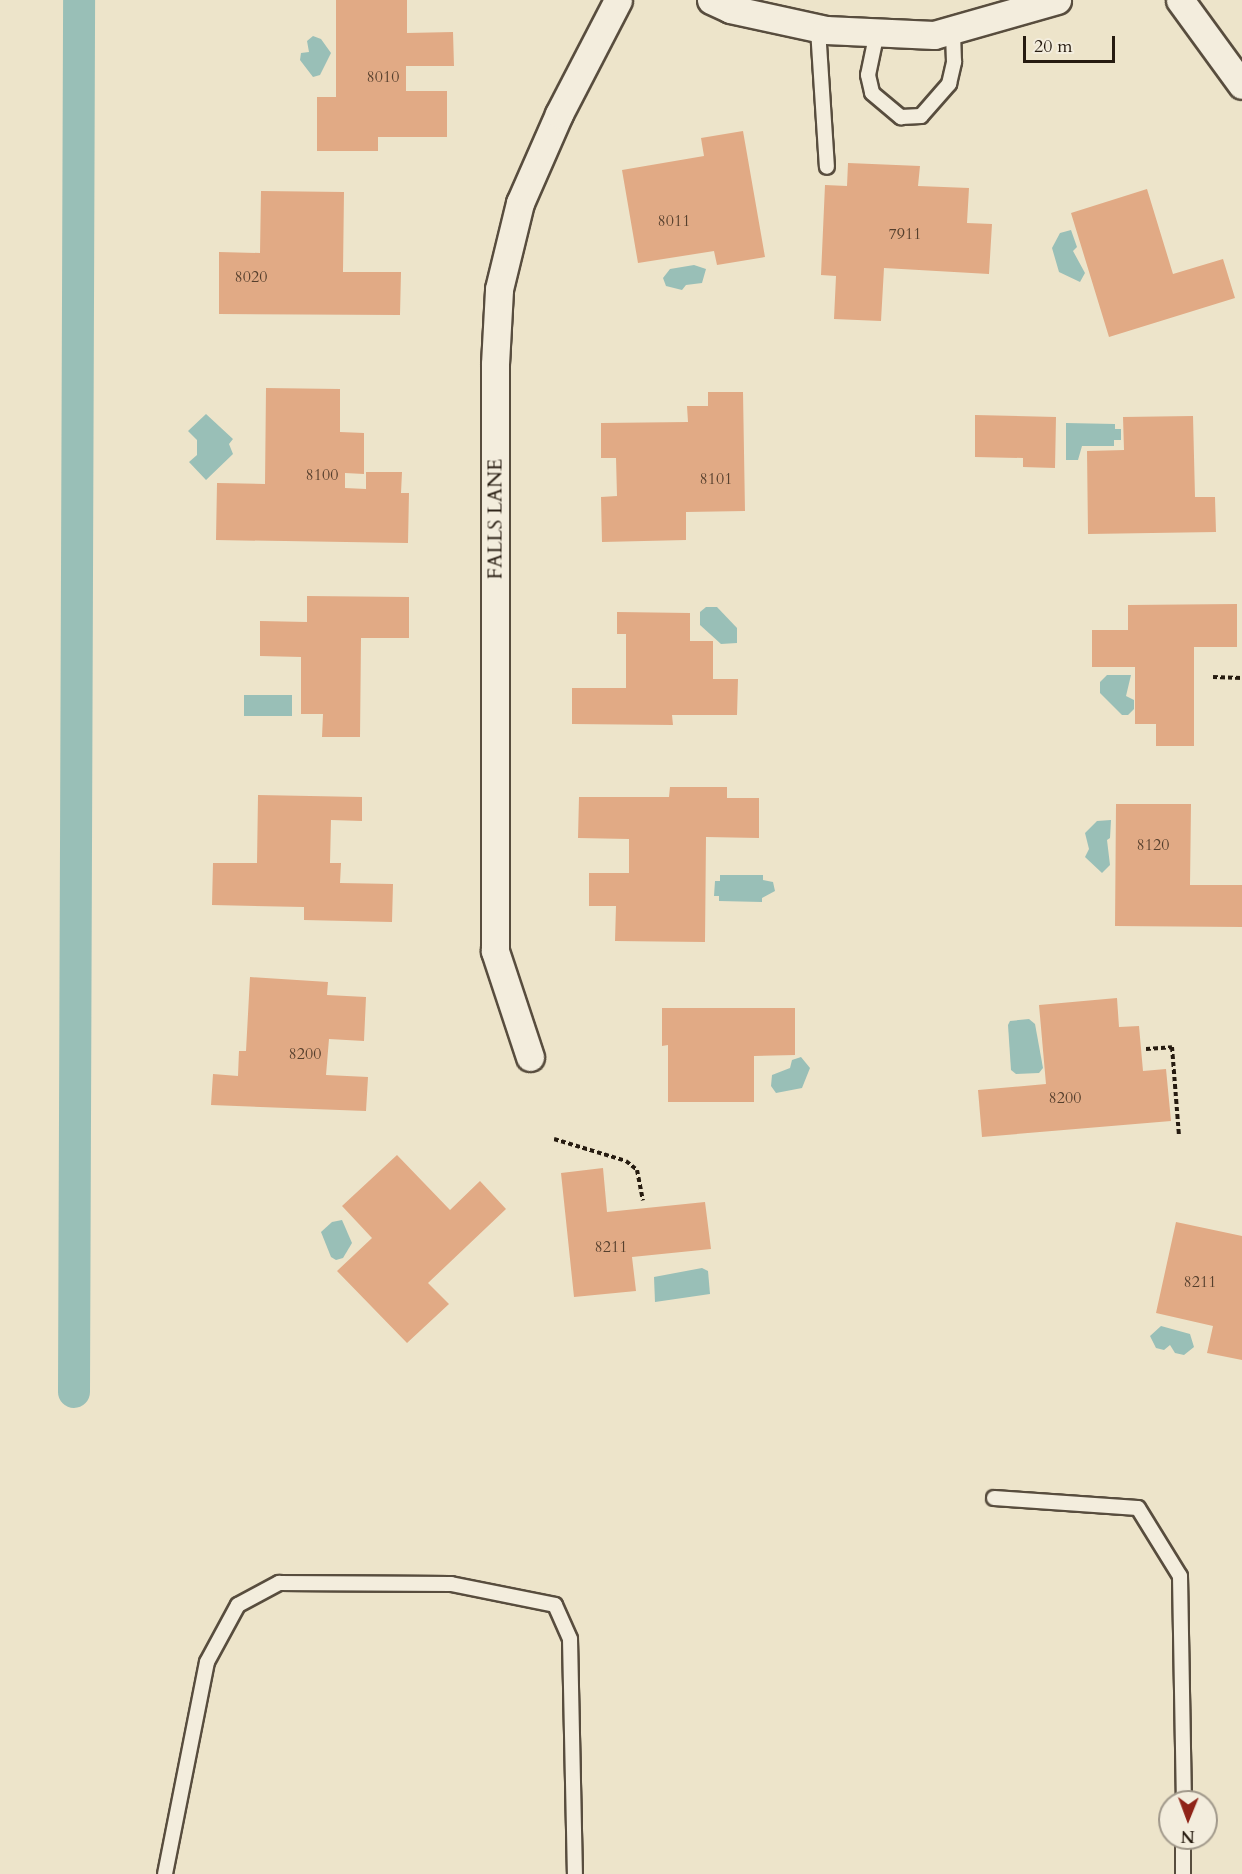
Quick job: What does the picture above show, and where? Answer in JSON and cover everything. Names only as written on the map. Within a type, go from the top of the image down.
[{"type":"street","name":"FALLS LANE","points":[[530,1057],[495,951],[495,364],[499,288],[520,203],[559,114],[618,0]]},
{"type":"street","points":[[711,0],[730,9],[818,29],[934,35],[1056,0]]},
{"type":"street","points":[[1180,0],[1238,72]]},
{"type":"lane","points":[[818,29],[827,167]]},
{"type":"lane","points":[[877,32],[868,75],[872,93],[901,117],[921,116],[949,84],[954,62],[953,30]]},
{"type":"lane","points":[[993,1497],[1138,1508],[1144,1517],[1180,1576],[1184,1790]]},
{"type":"lane","points":[[165,1874],[207,1662],[238,1605],[279,1583],[451,1584],[555,1605],[570,1639],[574,1874]]},
{"type":"lane","points":[[1183,1874],[1184,1850]]},
{"type":"path","points":[[1213,677],[1242,678]]},
{"type":"path","points":[[1146,1049],[1172,1047],[1179,1135]]},
{"type":"path","points":[[554,1139],[626,1161],[637,1170],[643,1200]]},
{"type":"water","points":[[313,36],[321,39],[331,53],[320,75],[313,77],[300,60],[301,53],[309,52],[307,41]]},
{"type":"water","points":[[1071,230],[1077,247],[1073,251],[1085,273],[1080,282],[1059,272],[1052,248],[1060,233]]},
{"type":"water","points":[[694,265],[706,269],[702,283],[686,285],[682,290],[666,286],[663,278],[670,269]]},
{"type":"water","points":[[206,414],[233,439],[229,444],[233,454],[206,480],[189,462],[197,455],[197,440],[188,431]]},
{"type":"water","points":[[1066,423],[1115,424],[1115,429],[1121,429],[1121,440],[1114,440],[1114,446],[1082,446],[1078,460],[1066,460]]},
{"type":"water","points":[[706,607],[717,607],[737,628],[737,643],[721,644],[700,625],[700,612]]},
{"type":"water","points":[[1107,675],[1131,675],[1126,696],[1134,700],[1134,709],[1128,715],[1122,715],[1100,693],[1100,682]]},
{"type":"water","points":[[244,695],[292,695],[292,716],[244,716]]},
{"type":"water","points":[[1111,820],[1110,838],[1107,840],[1110,865],[1102,873],[1085,857],[1089,849],[1085,833],[1097,821]]},
{"type":"water","points":[[720,875],[763,875],[763,880],[773,882],[775,891],[762,898],[762,902],[719,901],[719,896],[714,896],[715,881],[720,881]]},
{"type":"water","points":[[1029,1019],[1035,1024],[1043,1068],[1039,1073],[1016,1074],[1011,1070],[1008,1025],[1010,1021]]},
{"type":"water","points":[[801,1057],[810,1068],[802,1088],[776,1093],[771,1086],[772,1075],[790,1068],[792,1060]]},
{"type":"water","points":[[342,1220],[352,1243],[343,1258],[336,1260],[331,1257],[321,1232],[332,1222]]},
{"type":"water","points":[[702,1268],[708,1271],[710,1294],[655,1302],[654,1277]]},
{"type":"water","points":[[1161,1326],[1190,1334],[1194,1347],[1184,1355],[1175,1353],[1170,1345],[1164,1350],[1156,1348],[1150,1336]]},
{"type":"building","points":[[336,0],[407,0],[407,33],[453,32],[454,66],[406,66],[406,91],[447,91],[447,137],[378,137],[378,151],[317,151],[317,97],[336,97]]},
{"type":"building","points":[[743,131],[765,257],[717,265],[714,251],[638,263],[622,170],[704,156],[701,138]]},
{"type":"building","points":[[848,163],[920,166],[918,186],[969,188],[967,223],[992,224],[989,274],[884,268],[881,321],[834,319],[836,276],[821,275],[825,185],[847,186]]},
{"type":"building","points":[[1147,189],[1173,274],[1223,259],[1235,298],[1109,337],[1071,213]]},
{"type":"building","points":[[261,191],[344,192],[343,272],[401,272],[400,315],[219,314],[219,252],[260,253]]},
{"type":"building","points":[[266,388],[340,389],[340,432],[364,433],[364,474],[345,473],[345,488],[366,489],[366,472],[402,472],[401,493],[409,493],[408,543],[216,540],[217,483],[265,484]]},
{"type":"building","points":[[708,392],[743,392],[745,511],[686,512],[686,540],[602,542],[601,497],[617,496],[616,458],[601,458],[601,423],[688,422],[687,406],[708,406]]},
{"type":"building","points":[[975,415],[1056,417],[1055,468],[1023,467],[1023,458],[975,457]]},
{"type":"building","points":[[1193,416],[1195,497],[1215,497],[1216,532],[1088,534],[1087,451],[1124,450],[1123,417]]},
{"type":"building","points":[[307,596],[409,597],[409,638],[361,638],[360,737],[322,737],[323,714],[301,714],[301,657],[260,656],[260,621],[307,622]]},
{"type":"building","points":[[1237,604],[1237,647],[1194,647],[1194,746],[1156,746],[1156,724],[1135,724],[1135,667],[1092,667],[1092,630],[1128,630],[1128,605]]},
{"type":"building","points":[[617,612],[690,613],[690,641],[713,641],[713,679],[738,679],[737,715],[672,715],[673,725],[572,724],[572,688],[626,688],[626,634],[617,634]]},
{"type":"building","points":[[670,787],[727,787],[727,798],[759,798],[759,838],[706,837],[705,942],[615,941],[616,906],[589,906],[589,873],[629,873],[629,839],[578,838],[579,797],[669,797]]},
{"type":"building","points":[[258,795],[362,797],[362,821],[331,820],[330,863],[341,863],[340,883],[393,884],[392,922],[304,920],[304,907],[212,905],[213,863],[257,863]]},
{"type":"building","points":[[1116,804],[1191,804],[1190,885],[1242,885],[1242,927],[1115,926]]},
{"type":"building","points":[[250,977],[328,982],[327,995],[366,997],[364,1041],[329,1039],[326,1075],[368,1077],[366,1111],[211,1105],[213,1074],[238,1076],[239,1051],[246,1051]]},
{"type":"building","points":[[1117,998],[1119,1027],[1139,1026],[1143,1071],[1166,1069],[1171,1121],[982,1137],[978,1090],[1046,1084],[1039,1005]]},
{"type":"building","points":[[662,1008],[795,1008],[795,1055],[754,1056],[754,1102],[668,1102],[668,1045],[662,1046]]},
{"type":"building","points":[[397,1155],[450,1210],[480,1181],[506,1209],[428,1283],[449,1304],[407,1343],[337,1271],[372,1238],[342,1206]]},
{"type":"building","points":[[603,1168],[607,1212],[705,1202],[711,1249],[632,1257],[636,1291],[574,1297],[561,1173]]},
{"type":"building","points":[[1176,1222],[1242,1236],[1242,1360],[1207,1353],[1213,1326],[1156,1313]]},
{"type":"waterway","points":[[74,1392],[79,0]]}]
